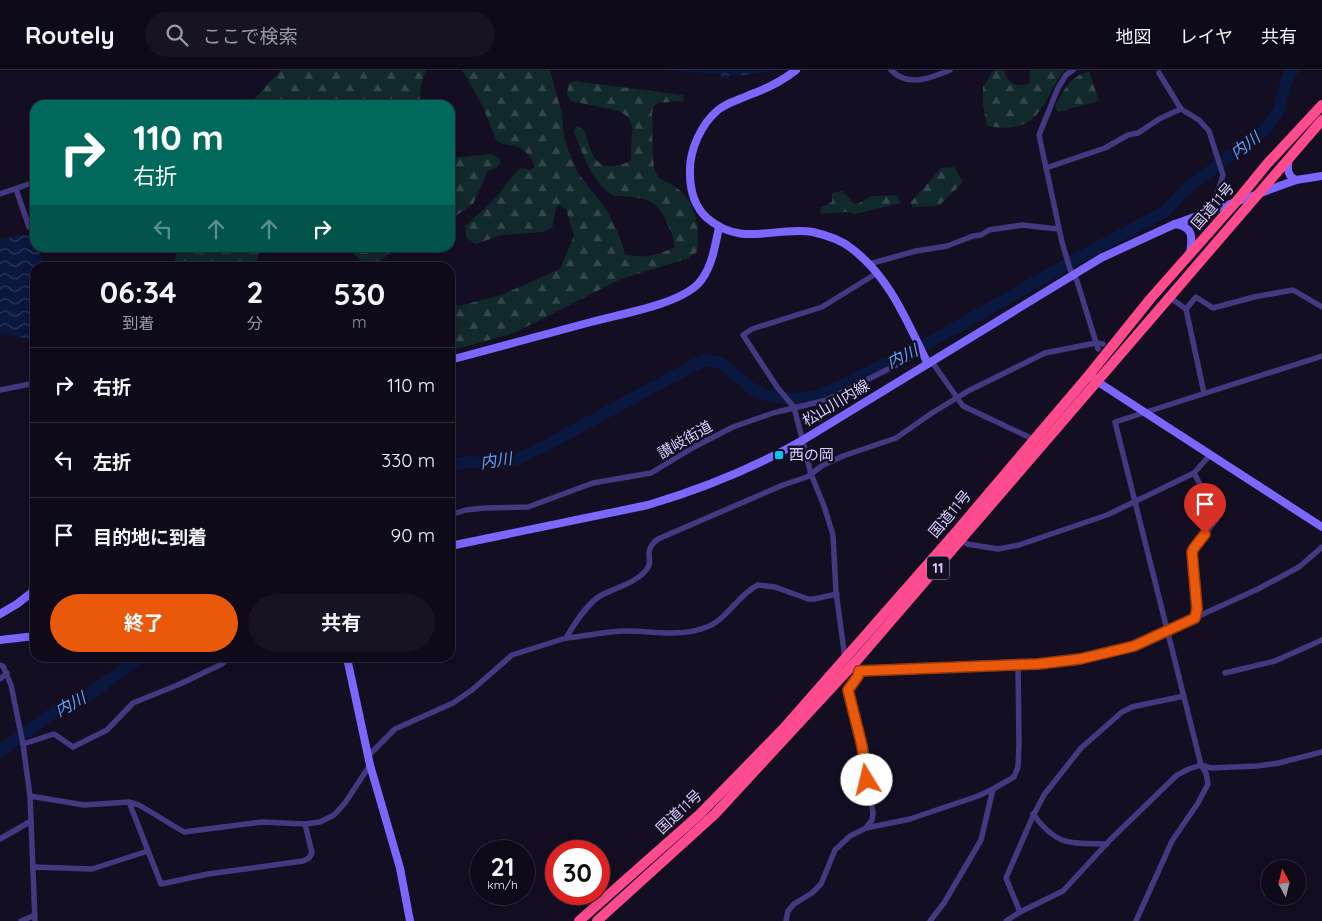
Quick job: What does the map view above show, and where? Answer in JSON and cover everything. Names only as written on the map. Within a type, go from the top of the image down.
[{"type":"highway","name":"国道11号","points":[[597,921],[715,814],[768,759],[852,665],[958,536],[1033,439],[1151,298],[1236,202],[1272,158],[1322,105]]},
{"type":"highway","name":"国道11号","points":[[958,536],[1098,382],[1290,155],[1322,120]]},
{"type":"highway","name":"国道11号","points":[[579,921],[706,808],[783,729],[852,665]]},
{"type":"street","points":[[796,70],[773,85],[719,109],[701,130],[691,159],[691,190],[694,200],[705,216],[719,227],[733,233],[744,235],[800,231],[813,232],[840,241],[852,248],[878,273],[901,307],[922,351],[963,406],[1033,439]]},
{"type":"street","points":[[891,70],[900,77],[911,80],[927,79],[950,70]]},
{"type":"street","points":[[566,638],[599,596],[626,584],[647,570],[650,565],[649,550],[651,544],[658,539],[807,477],[823,465],[843,456],[896,438],[968,391],[1045,353],[1099,345],[1058,229],[1039,135],[1058,88],[1066,75],[1073,70]]},
{"type":"street","points":[[1159,72],[1181,110],[1200,120],[1209,130],[1223,175],[1215,202],[1218,209]]},
{"type":"street","points":[[1046,168],[1105,148],[1128,135],[1138,133],[1159,119],[1181,110]]},
{"type":"street","points":[[1290,155],[1287,167],[1290,176],[1296,180]]},
{"type":"street","name":"松山川内線","points":[[455,545],[613,513],[680,496],[746,470],[803,440],[930,363],[1072,272],[1176,224],[1296,180],[1322,176]]},
{"type":"street","points":[[0,194],[30,184]]},
{"type":"street","points":[[16,189],[30,227]]},
{"type":"street","points":[[1176,224],[1182,225],[1190,232],[1192,237],[1190,254]]},
{"type":"street","points":[[869,264],[916,251],[947,246],[973,236],[981,235],[989,230],[1022,225],[1058,229]]},
{"type":"street","points":[[455,359],[633,311],[680,296],[698,283],[704,274],[713,255],[719,227]]},
{"type":"street","points":[[866,828],[872,820],[873,813],[862,746],[848,690],[858,676],[852,665],[837,594],[833,535],[811,474],[793,406],[777,387],[743,335],[752,329],[822,307],[878,273]]},
{"type":"street","points":[[1186,309],[1196,297],[1213,308],[1254,297],[1293,290],[1322,307]]},
{"type":"street","points":[[1169,297],[1186,309],[1204,393]]},
{"type":"street","name":"讃岐街道","points":[[455,513],[485,508],[528,507],[593,483],[651,473],[694,447],[733,427],[793,406],[827,400],[922,351]]},
{"type":"street","points":[[1136,921],[1172,841],[1198,803],[1208,784],[1206,773],[1201,765],[1134,502],[1116,422],[1322,356]]},
{"type":"street","points":[[1089,374],[1098,382],[1322,527]]},
{"type":"street","points":[[0,390],[30,384]]},
{"type":"street","points":[[958,536],[967,544],[998,549],[1019,545],[1107,515],[1194,473],[1210,455]]},
{"type":"street","points":[[1194,473],[1217,520],[1192,552],[1197,609],[1195,618]]},
{"type":"street","points":[[852,665],[1038,664],[1089,657],[1134,646],[1299,568],[1322,547]]},
{"type":"street","points":[[30,796],[84,805],[129,802],[139,805],[184,832],[262,822],[305,824],[320,822],[334,815],[345,803],[369,761],[395,729],[462,697],[512,654],[566,638],[624,631],[688,632],[705,628],[719,620],[742,597],[758,585],[775,587],[808,599],[837,594]]},
{"type":"street","points":[[0,614],[30,594]]},
{"type":"street","points":[[0,640],[30,637]]},
{"type":"street","points":[[1225,673],[1275,661],[1322,640]]},
{"type":"street","points":[[22,743],[54,734],[72,747],[107,730],[133,703],[180,684],[224,662]]},
{"type":"street","points":[[347,662],[369,761],[400,868],[410,921]]},
{"type":"street","points":[[786,921],[788,911],[794,904],[812,893],[821,884],[835,850],[850,836],[866,828],[910,819],[993,789],[1014,777],[1018,768],[1020,713],[1018,664]]},
{"type":"street","points":[[0,665],[3,666],[7,673],[22,743],[30,796],[35,918],[21,921]]},
{"type":"street","points":[[0,679],[7,673]]},
{"type":"street","points":[[1020,912],[1006,878],[1044,795],[1081,748],[1112,720],[1132,708],[1184,696]]},
{"type":"street","points":[[1006,921],[1063,891],[1164,786],[1188,769],[1201,765],[1211,768],[1257,766],[1322,752]]},
{"type":"street","points":[[930,921],[944,903],[981,840],[993,789]]},
{"type":"street","points":[[129,802],[160,884],[208,874],[304,861],[312,853],[305,824]]},
{"type":"street","points":[[1034,814],[1049,833],[1058,839],[1069,843],[1107,844]]},
{"type":"street","points":[[0,839],[31,821]]},
{"type":"street","points":[[33,867],[92,869],[148,851]]},
{"type":"green space","points":[[281,70],[426,70],[421,84],[420,100],[254,100]]},
{"type":"green space","points":[[461,70],[550,70],[562,114],[564,137],[578,173],[606,209],[619,235],[625,254],[638,256],[662,253],[674,247],[672,236],[661,211],[651,202],[639,198],[614,196],[605,189],[588,166],[574,132],[575,127],[578,126],[585,131],[590,149],[598,162],[611,166],[631,161],[632,126],[628,117],[619,111],[571,101],[567,94],[569,83],[574,81],[682,95],[684,97],[683,101],[658,103],[654,106],[652,114],[653,160],[657,176],[672,184],[681,192],[692,207],[698,234],[697,252],[686,259],[621,279],[514,333],[455,350],[455,303],[459,306],[501,295],[560,269],[574,236],[566,209],[560,205],[556,207],[552,228],[543,232],[501,235],[476,244],[466,238],[465,226],[491,203],[518,170],[522,168],[530,170],[534,167],[531,159],[520,148],[500,143],[496,140],[483,107]]},
{"type":"green space","points":[[994,70],[1004,70],[1007,79],[1016,85],[1020,85],[1029,84],[1030,70],[1064,70],[1036,115],[1028,122],[1004,128],[987,126],[983,104],[983,87]]},
{"type":"green space","points":[[1089,71],[1099,101],[1058,112],[1055,106],[1068,84],[1076,77]]},
{"type":"green space","points":[[492,154],[501,160],[496,168],[488,171],[473,204],[455,217],[455,158]]},
{"type":"green space","points":[[954,167],[963,182],[939,206],[912,207],[911,202],[941,168]]},
{"type":"green space","points":[[842,191],[854,204],[872,196],[896,195],[901,203],[855,214],[847,212],[821,214],[820,208],[832,202],[832,193]]},
{"type":"green space","points":[[177,252],[260,252],[257,262],[174,262]]},
{"type":"green space","points":[[352,252],[391,252],[377,262],[361,261]]},
{"type":"water","points":[[667,70],[774,70],[747,75],[729,75],[728,79],[721,78],[721,74]]},
{"type":"water","points":[[27,235],[30,237],[30,252],[39,252],[43,262],[30,262],[30,340],[0,333],[0,240]]},
{"type":"waterway","name":"内川","points":[[455,464],[512,461],[541,448],[694,365],[708,360],[721,363],[751,388],[762,394],[775,397],[797,399],[817,396],[840,386],[930,342],[1080,257],[1166,211],[1185,190],[1268,127],[1279,109],[1287,79],[1293,70]]},
{"type":"waterway","name":"内川","points":[[0,751],[60,708],[84,698],[134,662]]},
{"type":"place","name":"西の岡","points":[[779,455]]},
{"type":"route","points":[[867,780],[862,746],[848,690],[858,676],[859,671],[1038,664],[1080,659],[1134,646],[1195,618],[1197,609],[1192,552],[1205,534]]}]
